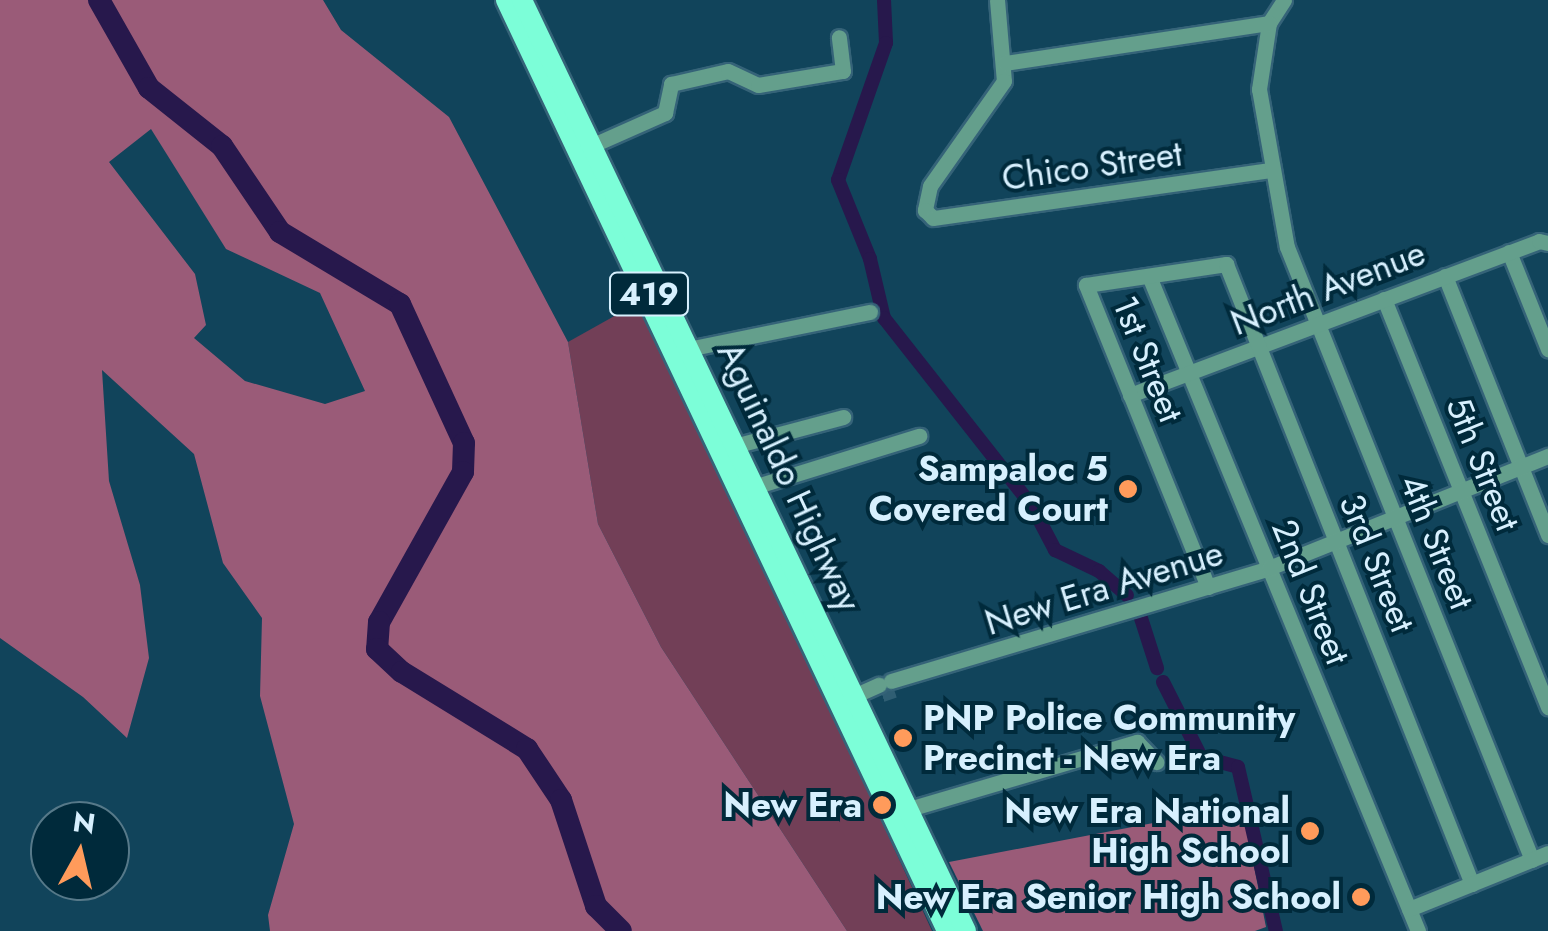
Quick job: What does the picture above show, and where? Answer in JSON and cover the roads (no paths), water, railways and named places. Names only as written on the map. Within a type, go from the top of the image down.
[{"type":"main road","name":"Aguinaldo Highway","points":[[506,0],[586,148],[909,809],[918,848],[966,931]]},
{"type":"main road","name":"Aguinaldo Highway","points":[[522,0],[586,148]]},
{"type":"main road","name":"Aguinaldo Highway","points":[[684,349],[738,444],[853,698],[918,848],[947,931]]},
{"type":"street","points":[[997,0],[1006,63],[1270,23],[1284,0]]},
{"type":"street","name":"4th Street","points":[[1270,23],[1259,89],[1286,247],[1396,520],[1540,857]]},
{"type":"street","points":[[586,148],[665,113],[672,84],[728,71],[758,85],[843,71],[838,38]]},
{"type":"street","name":"Chico Street","points":[[1006,63],[996,97],[930,186],[925,210],[941,219],[1272,170]]},
{"type":"street","name":"North Avenue","points":[[1130,394],[1509,252],[1548,243]]},
{"type":"street","points":[[1509,252],[1548,349]]},
{"type":"street","name":"1st Street","points":[[1208,587],[1086,285],[1226,264]]},
{"type":"street","name":"3rd Street","points":[[1226,264],[1472,884]]},
{"type":"street","name":"2nd Street","points":[[1149,276],[1418,931]]},
{"type":"street","points":[[1445,276],[1548,535]]},
{"type":"street","name":"5th Street","points":[[1384,299],[1548,706]]},
{"type":"street","points":[[684,349],[870,312]]},
{"type":"street","points":[[738,444],[843,417]]},
{"type":"street","points":[[757,486],[920,436]]},
{"type":"street","name":"New Era Avenue","points":[[853,698],[1269,568],[1548,456]]},
{"type":"street","points":[[909,809],[1137,742],[1156,762]]},
{"type":"street","points":[[1409,909],[1540,857]]},
{"type":"waterway","points":[[99,0],[149,88],[222,146],[280,232],[400,304],[464,443],[463,472],[379,622],[377,649],[402,672],[527,749],[561,800],[596,906],[621,931]]},
{"type":"waterway","points":[[884,0],[886,43],[838,180],[870,259],[884,318],[1032,506],[1055,550],[1099,571],[1127,595]]},
{"type":"waterway","points":[[1140,615],[1157,668]]},
{"type":"waterway","points":[[1163,682],[1201,757],[1238,767],[1276,931]]},
{"type":"tunnel","points":[[882,694],[894,690]]},
{"type":"place","name":"Sampaloc 5 Covered Court","points":[[1128,489]]},
{"type":"place","name":"PNP Police Community Precinct - New Era","points":[[903,738]]},
{"type":"place","name":"New Era","points":[[882,805]]},
{"type":"place","name":"New Era National High School","points":[[1310,831]]},
{"type":"place","name":"New Era Senior High School","points":[[1361,897]]}]
